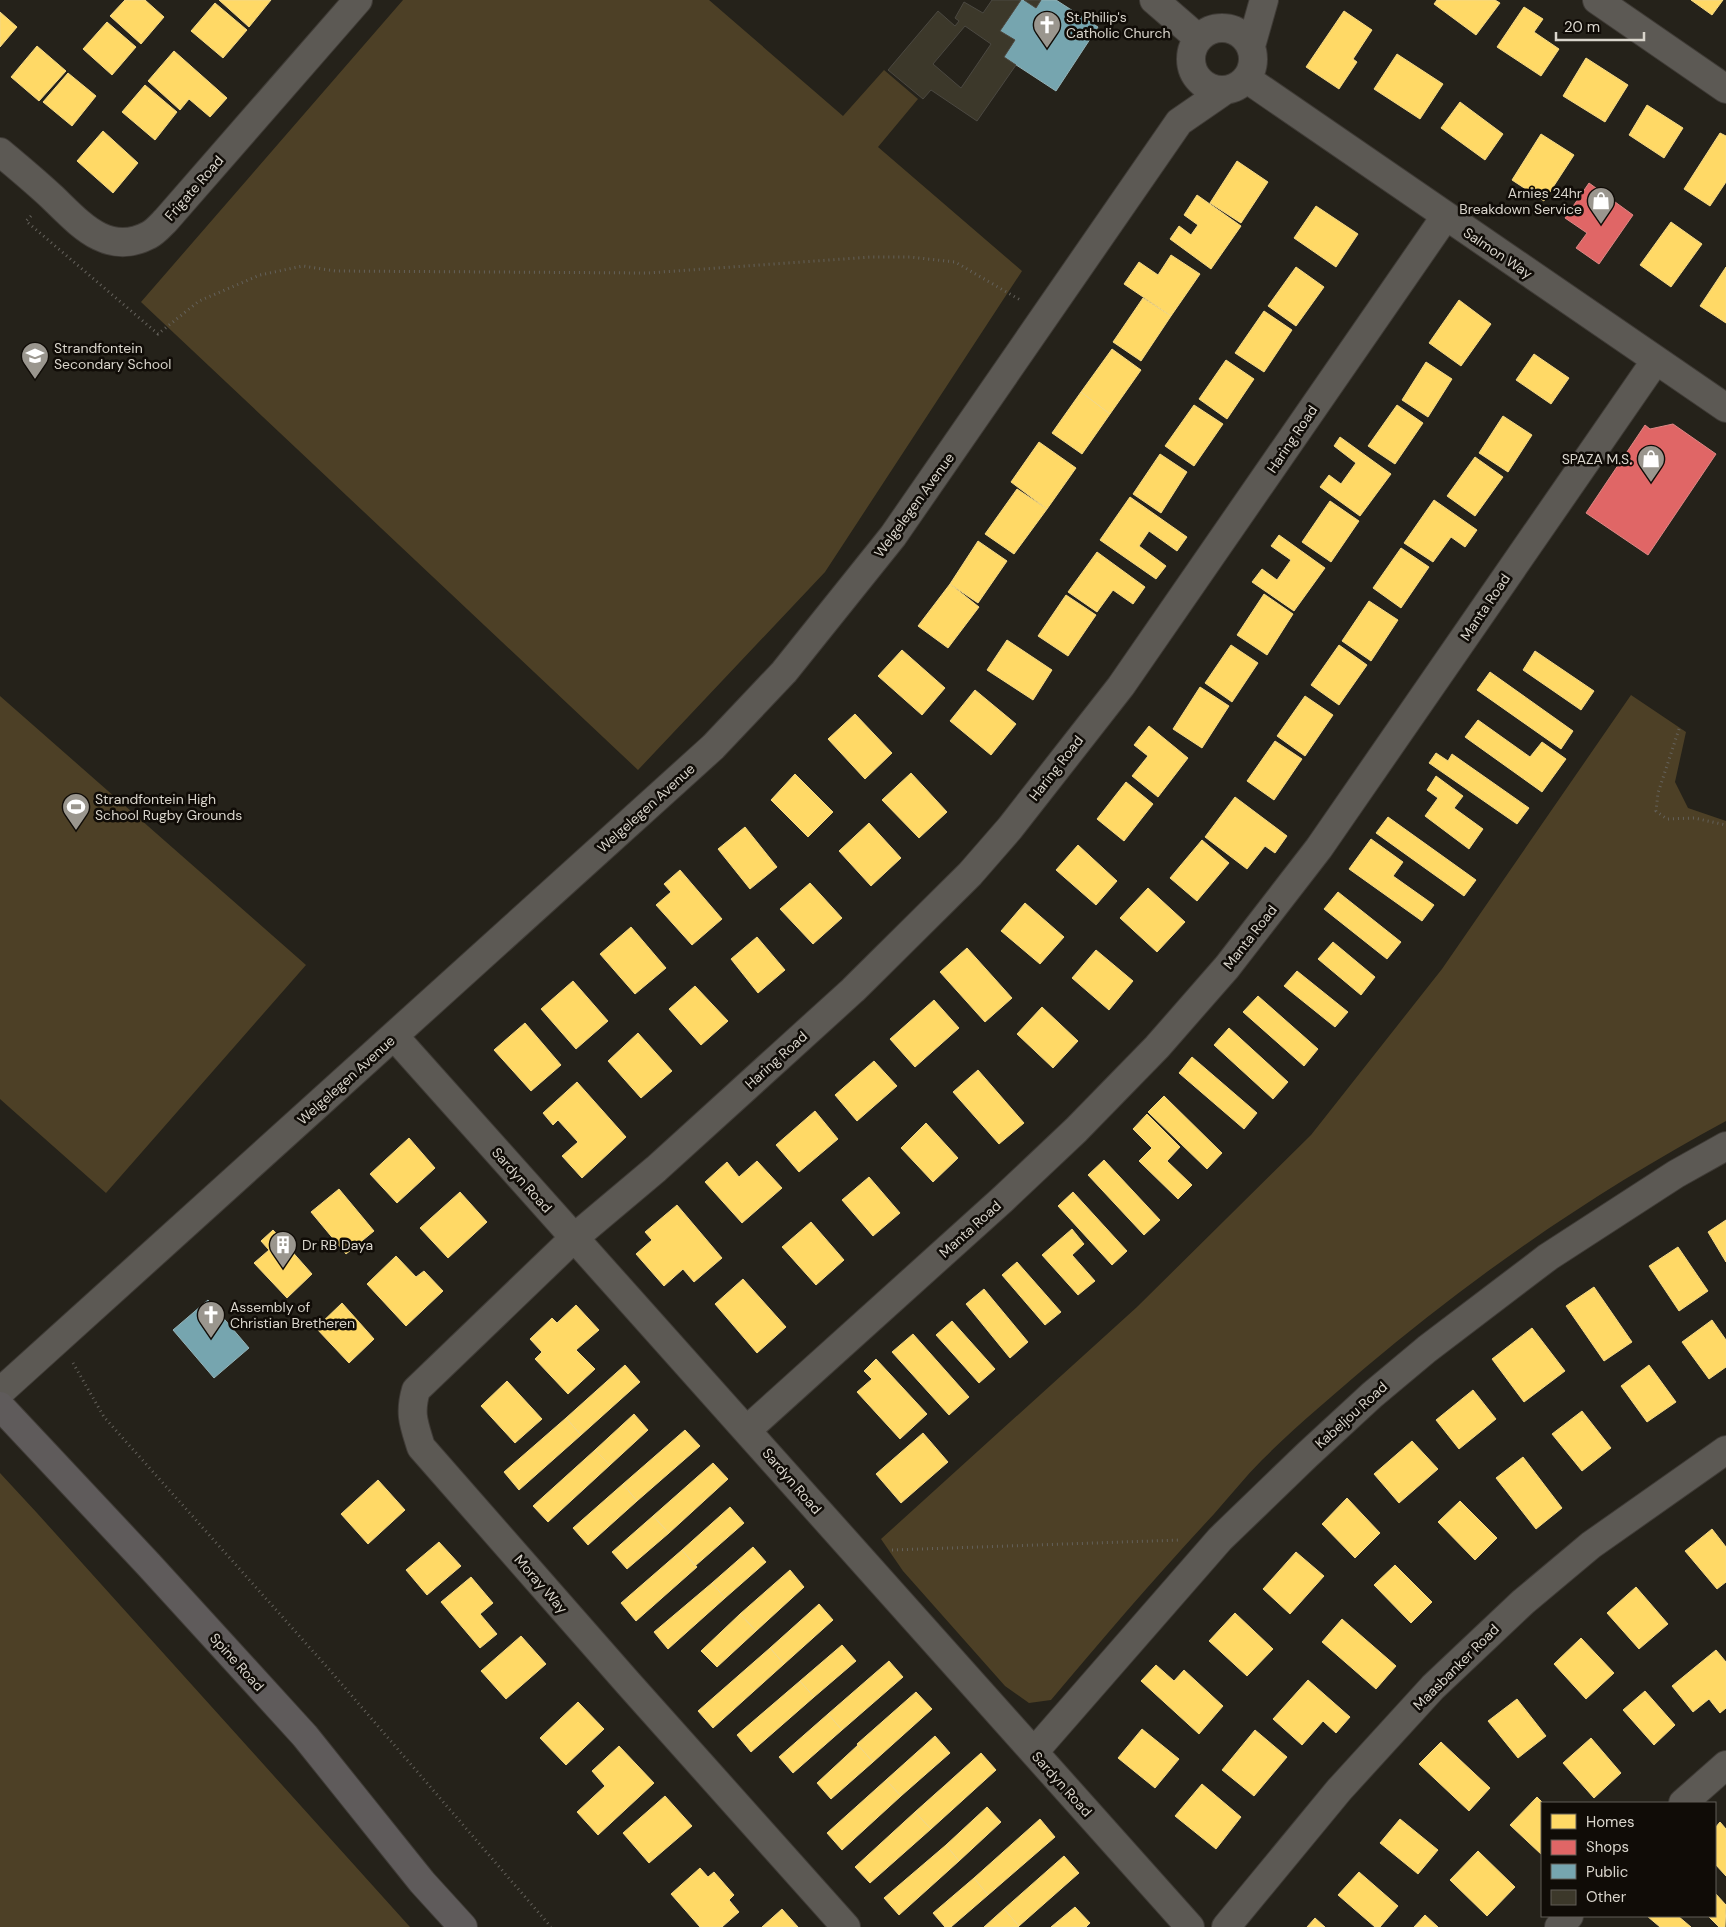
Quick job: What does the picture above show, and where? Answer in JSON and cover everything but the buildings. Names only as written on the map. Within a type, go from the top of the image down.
[{"type":"main road","name":"Spine Road","points":[[0,1406],[149,1565],[305,1736],[422,1882],[463,1927]]},
{"type":"street","name":"Frigate Road","points":[[0,152],[50,195],[84,228],[101,238],[120,243],[135,241],[150,235],[166,220],[358,0]]},
{"type":"street","points":[[1154,0],[1198,38],[1207,31],[1224,28],[1238,31],[1251,46],[1254,58],[1253,66],[1236,85],[1215,90],[1205,86],[1197,78],[1192,68]]},
{"type":"street","points":[[1224,28],[1262,0]]},
{"type":"street","points":[[1251,46],[1262,0]]},
{"type":"street","points":[[1597,0],[1726,89]]},
{"type":"street","name":"Welgelegen Avenue","points":[[0,1392],[713,747],[784,672],[893,536],[1178,122],[1192,68],[1193,47],[1198,38]]},
{"type":"street","name":"Welgelegen Avenue","points":[[1178,122],[1236,85]]},
{"type":"street","name":"Salmon Way","points":[[1236,85],[1445,217],[1726,408]]},
{"type":"street","name":"Haring Road","points":[[574,1238],[656,1169],[853,990],[927,918],[993,848],[1126,678],[1445,217]]},
{"type":"street","name":"Manta Road","points":[[747,1430],[960,1238],[1076,1130],[1157,1047],[1227,967],[1325,840],[1656,360]]},
{"type":"street","name":"Sardyn Road","points":[[394,1036],[1190,1927]]},
{"type":"street","name":"Kabeljou Road","points":[[1034,1752],[1220,1539],[1321,1441],[1372,1395],[1427,1348],[1548,1257],[1676,1174],[1726,1146]]},
{"type":"street","name":"Moray Way","points":[[574,1238],[416,1390],[412,1405],[413,1422],[421,1447],[846,1927]]},
{"type":"street","name":"Maasbanker Road","points":[[1226,1927],[1339,1790],[1440,1681],[1523,1602],[1592,1545],[1726,1450]]},
{"type":"street","points":[[1684,1802],[1726,1765]]},
{"type":"street","points":[[1559,1927],[1568,1917]]},
{"type":"path","points":[[50,195],[26,221],[158,334],[199,301],[260,275],[302,266],[335,271],[648,273],[871,257],[910,257],[955,262],[1046,315]]},
{"type":"path","points":[[1679,729],[1658,793],[1656,811],[1667,819],[1694,818],[1726,825]]},
{"type":"path","points":[[59,1339],[104,1417],[327,1666],[551,1927]]},
{"type":"path","points":[[854,1551],[1220,1539]]},
{"type":"shaded area","points":[[403,0],[709,0],[843,116],[884,70],[918,99],[878,147],[1022,271],[825,572],[638,770],[141,302]]},
{"type":"shaded area","points":[[1631,695],[1686,732],[1675,782],[1688,808],[1726,821],[1726,1121],[1631,1175],[1585,1204],[1495,1266],[1408,1332],[1366,1367],[1300,1424],[1256,1466],[1131,1606],[1051,1700],[1029,1703],[1005,1686],[903,1571],[881,1539],[1137,1307],[1311,1135],[1442,969]]},
{"type":"shaded area","name":"Strandfontein High School Rugby Grounds","points":[[0,696],[306,965],[106,1193],[0,1099]]},
{"type":"shaded area","points":[[0,1473],[37,1513],[410,1927],[0,1927]]},
{"type":"place","name":"St Philip's Catholic Church","points":[[1047,49]]},
{"type":"place","name":"Arnies 24hr Breakdown Service","points":[[1601,225]]},
{"type":"place","name":"Strandfontein Secondary School","points":[[35,380]]},
{"type":"place","name":"SPAZA M.S.","points":[[1651,483]]},
{"type":"place","name":"Strandfontein High School Rugby Grounds","points":[[76,831]]},
{"type":"place","name":"Dr RB Daya","points":[[283,1269]]},
{"type":"place","name":"Assembly of Christian Bretheren","points":[[211,1339]]}]
